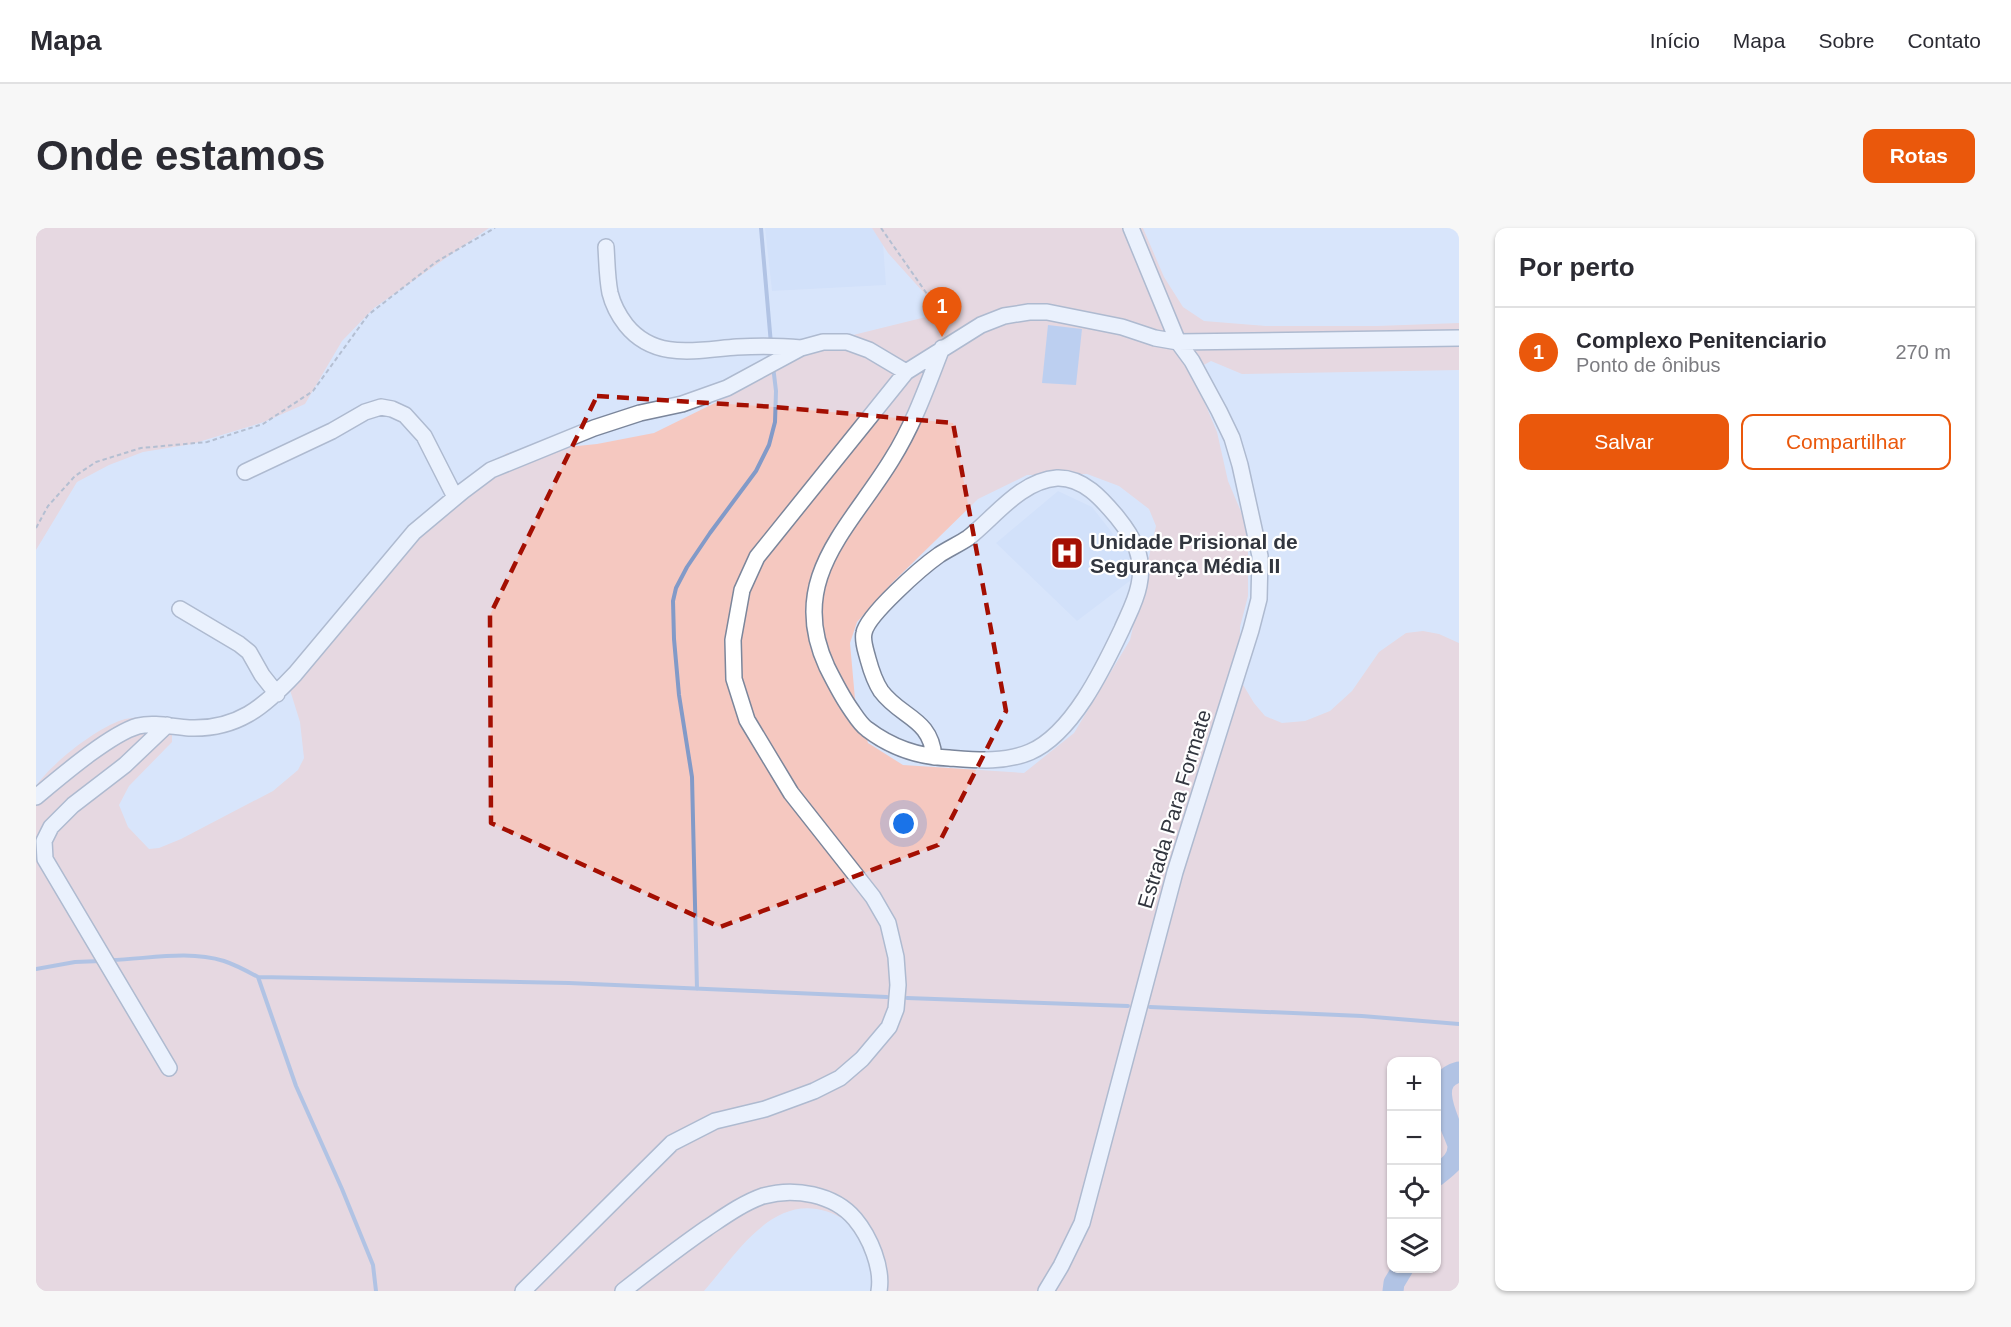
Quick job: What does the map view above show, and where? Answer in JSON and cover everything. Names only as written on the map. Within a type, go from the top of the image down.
[{"type":"street","name":"Estrada Para Formate","points":[[1046,1291],[1082,1223],[1175,872],[1259,599],[1260,556],[1232,438],[1205,384],[1178,342],[1131,228]]},
{"type":"street","points":[[606,247],[610,294],[618,315],[632,331],[653,347],[668,351],[774,346],[801,348]]},
{"type":"street","points":[[523,1291],[672,1143],[715,1121],[765,1109],[814,1091],[840,1078],[862,1059],[889,1028],[896,1008],[898,985],[896,957],[888,923],[861,881],[790,793],[747,720],[734,680],[733,640],[742,590],[757,557],[906,372],[981,325],[1004,316],[1029,312],[1066,315],[1178,342],[1459,338]]},
{"type":"street","points":[[36,797],[61,776],[120,734],[139,726],[167,725],[206,728],[228,724],[257,710],[276,694],[414,532],[491,470],[594,428],[640,413],[682,404],[727,388],[801,348],[823,342],[847,342],[869,350],[906,372]]},
{"type":"street","points":[[934,757],[933,744],[920,724],[881,691],[863,637],[868,621],[913,577],[939,555],[967,538],[1019,493],[1045,480],[1068,478],[1080,482],[1109,507],[1123,523],[1140,555],[1141,575],[1137,596],[1086,698],[1065,724],[1032,752],[999,760],[934,757],[903,751],[865,728],[839,692],[819,651],[813,624],[814,595],[820,573],[836,541],[893,459],[917,414],[942,348]]},
{"type":"street","points":[[245,472],[332,431],[364,412],[381,407],[405,415],[424,436],[455,497]]},
{"type":"street","points":[[180,609],[240,644],[249,652],[261,675],[276,694]]},
{"type":"street","points":[[167,725],[125,765],[73,805],[51,827],[44,841],[45,859],[169,1068]]},
{"type":"street","points":[[623,1291],[669,1254],[735,1210],[763,1196],[803,1192],[826,1199],[848,1210],[864,1230],[881,1278],[879,1291]]},
{"type":"path","points":[[36,528],[48,506],[61,491],[75,476],[96,462],[141,448],[207,442],[263,424],[313,391],[368,315],[436,262],[495,228]]},
{"type":"path","points":[[881,228],[941,314]]},
{"type":"highlighted area","points":[[597,396],[775,407],[953,423],[1006,711],[938,845],[720,927],[491,823],[490,615]]},
{"type":"shaded area","points":[[36,228],[489,228],[374,308],[342,341],[305,404],[264,422],[192,444],[143,452],[109,465],[77,482],[36,550]]},
{"type":"shaded area","points":[[765,228],[872,228],[883,243],[886,285],[772,291]]},
{"type":"shaded area","points":[[872,228],[1143,228],[1164,277],[1183,307],[1204,321],[1266,326],[1459,323],[1459,370],[1242,374],[1211,361],[1202,366],[1194,377],[1217,432],[1228,481],[1245,521],[1248,550],[1248,596],[1240,627],[1242,683],[1265,716],[1282,723],[1305,721],[1330,711],[1352,691],[1379,652],[1406,633],[1423,631],[1439,634],[1459,643],[1459,1291],[875,1291],[873,1247],[847,1221],[823,1210],[802,1208],[783,1214],[765,1224],[733,1256],[704,1291],[36,1291],[36,786],[52,767],[75,748],[111,724],[132,718],[165,717],[172,728],[172,742],[129,786],[119,805],[128,827],[149,849],[159,848],[181,839],[273,791],[298,770],[304,758],[300,722],[290,690],[461,487],[507,453],[597,444],[654,433],[741,390],[833,340],[942,313],[888,253]],"holes":[[[1087,474],[1119,486],[1149,509],[1156,526],[1130,640],[1074,733],[1024,773],[903,765],[868,743],[855,699],[850,643],[857,622],[892,583],[978,499],[1027,475]]]},
{"type":"shaded area","name":"Unidade Prisional de Segurança Média II","points":[[1058,491],[1092,507],[1136,563],[1131,580],[1077,621],[996,543]]},
{"type":"building","points":[[1048,325],[1082,329],[1076,385],[1042,383]]},
{"type":"waterway","points":[[761,228],[771,344]]},
{"type":"waterway","points":[[697,989],[692,777],[679,695],[673,601],[676,588],[687,567],[756,471],[769,445],[775,422],[776,391],[773,366]]},
{"type":"waterway","points":[[111,960],[196,956],[224,961],[258,977],[569,983],[887,997]]},
{"type":"waterway","points":[[36,969],[75,962],[101,961]]},
{"type":"waterway","points":[[258,977],[296,1086],[373,1265],[376,1291]]},
{"type":"waterway","points":[[907,998],[1128,1006]]},
{"type":"waterway","points":[[1150,1007],[1362,1016],[1459,1024]]},
{"type":"waterway","points":[[1441,1172],[1452,1163],[1458,1150],[1441,1093],[1443,1084],[1449,1077],[1459,1072]]},
{"type":"waterway","points":[[1393,1291],[1394,1283],[1400,1273]]},
{"type":"place","name":"Complexo Penitenciario","points":[[942,337]]},
{"type":"place","name":"Unidade Prisional de Segurança Média II","points":[[1067,553]]}]
